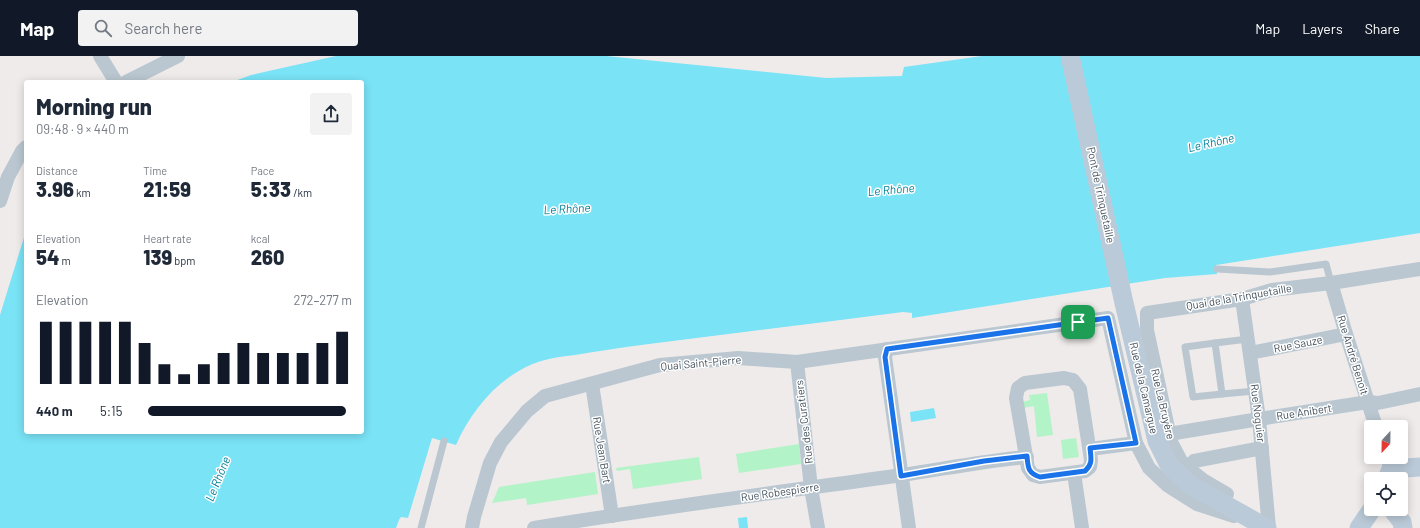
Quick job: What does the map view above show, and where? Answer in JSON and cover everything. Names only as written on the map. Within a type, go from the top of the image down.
[{"type":"main road","name":"Pont de Trinquetaille","points":[[1070,56],[1132,335]]},
{"type":"main road","name":"Rue de la Camargue","points":[[1132,335],[1152,427],[1169,465],[1190,485],[1261,526]]},
{"type":"main road","points":[[1388,468],[1420,467]]},
{"type":"main road","points":[[1359,528],[1367,516]]},
{"type":"main road","points":[[1397,516],[1402,522],[1403,528]]},
{"type":"street","points":[[100,56],[115,80]]},
{"type":"street","points":[[130,80],[178,56]]},
{"type":"street","points":[[0,200],[4,175],[24,149]]},
{"type":"street","name":"Quai de la Trinquetaille","points":[[1147,313],[1242,299],[1272,290],[1331,283],[1420,269]]},
{"type":"street","name":"Rue André Benoit","points":[[1331,283],[1374,420]]},
{"type":"street","name":"Rue Noguier","points":[[1242,299],[1262,448],[1261,526]]},
{"type":"street","name":"Rue La Bruyère","points":[[1147,313],[1147,330],[1171,442],[1181,461],[1188,468],[1203,480],[1227,494]]},
{"type":"street","name":"Quai Saint-Pierre","points":[[472,528],[490,463],[502,442],[527,411],[545,396],[660,365],[738,358],[797,362],[1108,318],[1136,443]]},
{"type":"street","name":"Rue Sauze","points":[[1250,353],[1346,334]]},
{"type":"street","points":[[887,349],[885,357],[909,528]]},
{"type":"street","name":"Rue des Curatiers","points":[[797,362],[811,488],[818,528]]},
{"type":"street","points":[[1064,378],[1073,380],[1080,389],[1090,448],[1090,467],[1085,471],[1040,477],[1033,475],[1028,468],[1027,456],[1016,398],[1018,388],[1025,383],[1064,378]]},
{"type":"street","name":"Rue Jean Bart","points":[[592,384],[612,516]]},
{"type":"street","name":"Rue Anibert","points":[[1169,434],[1368,402],[1378,403],[1420,394]]},
{"type":"street","points":[[1090,448],[1136,443],[1149,468],[1167,485],[1197,504],[1261,526]]},
{"type":"street","points":[[1188,468],[1194,461],[1262,448]]},
{"type":"street","name":"Rue Robespierre","points":[[534,528],[901,476],[984,461],[1027,456]]},
{"type":"street","points":[[1074,473],[1082,528]]},
{"type":"lane","points":[[1216,270],[1270,272],[1326,264],[1331,283]]},
{"type":"lane","points":[[1248,339],[1185,348],[1193,397],[1255,391]]},
{"type":"lane","points":[[1215,343],[1222,394]]},
{"type":"lane","points":[[421,528],[444,441]]},
{"type":"green space","points":[[1047,393],[1053,435],[1037,437],[1034,406],[1023,408],[1022,402],[1030,400],[1029,395]]},
{"type":"green space","points":[[1076,438],[1079,457],[1063,459],[1061,440]]},
{"type":"green space","points":[[799,444],[801,464],[739,473],[736,454]]},
{"type":"green space","points":[[699,457],[702,479],[633,489],[630,469],[617,471],[616,468]]},
{"type":"green space","points":[[595,472],[598,494],[527,505],[526,498],[492,503],[499,487]]},
{"type":"water","name":"Le Rhône","points":[[336,56],[606,56],[826,78],[902,76],[904,67],[982,56],[1420,56],[1420,233],[1216,265],[1217,274],[1165,278],[912,318],[912,313],[903,312],[641,345],[544,360],[532,364],[514,374],[493,390],[476,410],[456,445],[432,438],[408,518],[401,517],[396,528],[0,528],[0,315],[24,237],[24,434],[364,434],[364,80],[237,80],[251,75]]},
{"type":"water","points":[[934,408],[936,418],[911,422],[910,412]]},
{"type":"water","points":[[747,517],[748,528],[739,528],[738,518]]},
{"type":"route","points":[[1108,318],[1136,443],[1090,448],[1090,467],[1085,471],[1040,477],[1033,475],[1028,468],[1027,456],[984,461],[901,476],[885,357],[887,349],[1078,322],[1108,318]]}]
